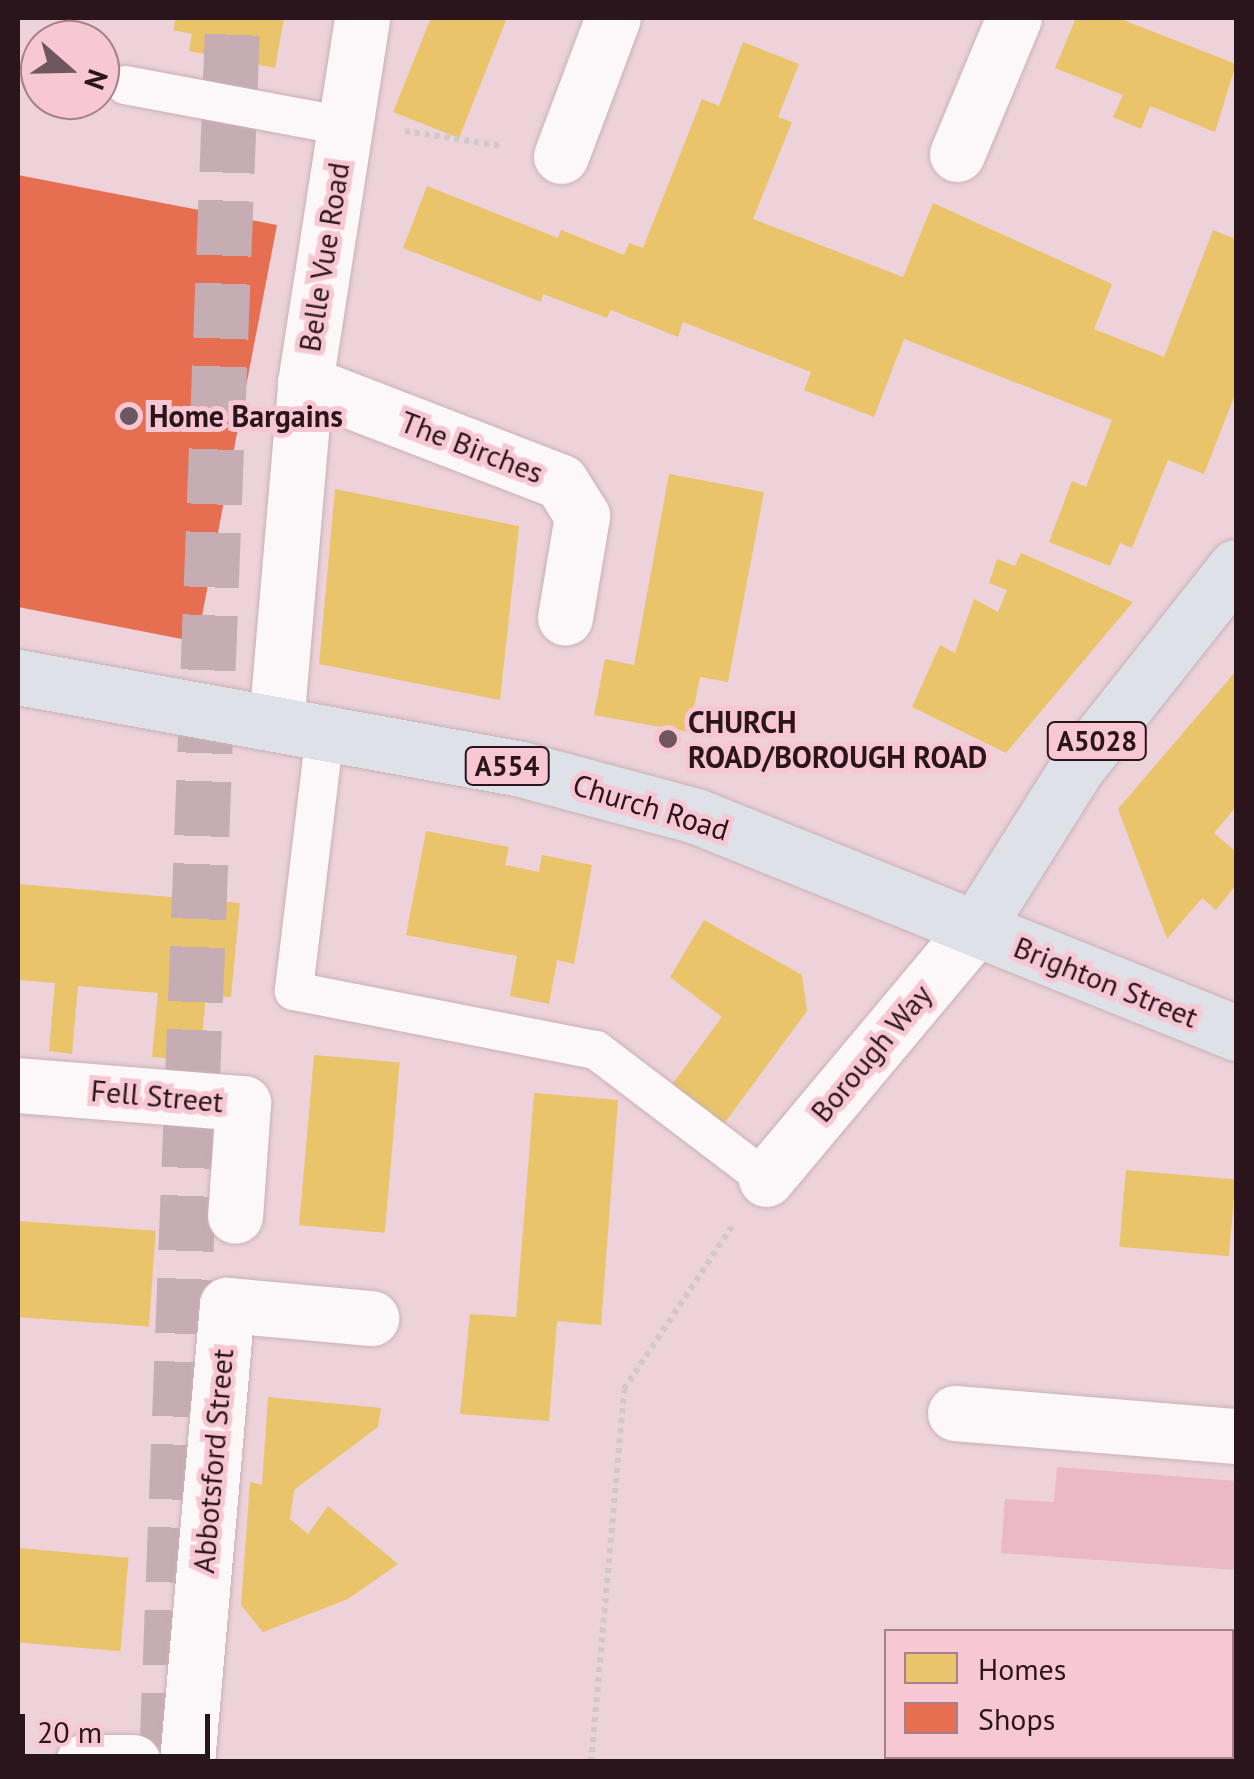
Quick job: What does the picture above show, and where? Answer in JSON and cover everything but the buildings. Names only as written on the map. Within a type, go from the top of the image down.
[{"type":"main road","name":"A5028","points":[[976,928],[1067,781],[1236,567]]},
{"type":"main road","name":"Church Road","points":[[18,676],[522,769],[696,816],[976,928]]},
{"type":"main road","name":"Brighton Street","points":[[976,928],[1236,1034]]},
{"type":"street","points":[[561,156],[613,18]]},
{"type":"street","points":[[957,154],[1014,18]]},
{"type":"street","name":"Belle Vue Road","points":[[300,728],[305,383],[361,24]]},
{"type":"street","name":"The Birches","points":[[305,383],[561,482],[582,516],[565,618]]},
{"type":"street","name":"Borough Way","points":[[766,1179],[976,928]]},
{"type":"street","name":"Fell Street","points":[[18,1085],[243,1103],[235,1216]]},
{"type":"street","name":"Abbotsford Street","points":[[186,1762],[227,1305],[371,1318]]},
{"type":"street","points":[[955,1412],[1236,1436]]},
{"type":"street","points":[[83,1762],[134,1762]]},
{"type":"lane","points":[[125,85],[344,126]]},
{"type":"lane","points":[[300,728],[294,990],[596,1050],[766,1179]]},
{"type":"path","points":[[344,126],[561,156]]},
{"type":"path","points":[[591,1762],[624,1389],[766,1179]]},
{"type":"shaded area","points":[[1057,1467],[1236,1481],[1236,1570],[1001,1553],[1005,1499],[1054,1502]]},
{"type":"tunnel","points":[[167,1748],[233,18]]},
{"type":"place","name":"Home Bargains","points":[[129,416]]},
{"type":"place","name":"CHURCH ROAD/BOROUGH ROAD","points":[[668,739]]}]
